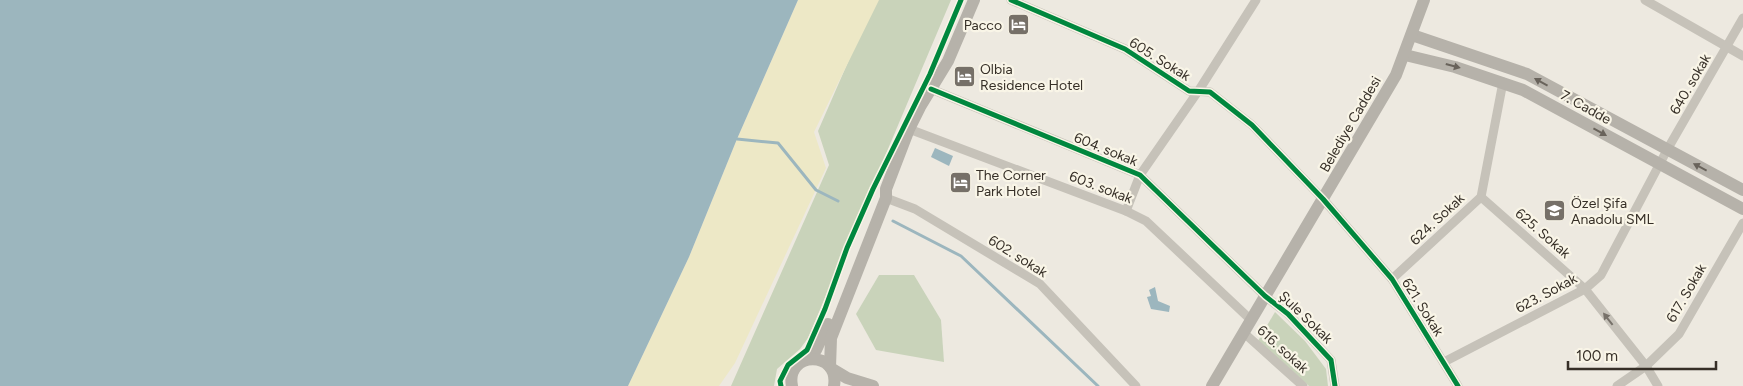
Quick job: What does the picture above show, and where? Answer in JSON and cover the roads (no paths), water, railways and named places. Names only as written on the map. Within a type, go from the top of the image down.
[{"type":"main road","points":[[834,386],[831,368],[831,338],[910,129],[948,61],[974,0]]},
{"type":"main road","name":"Belediye Caddesi","points":[[1212,386],[1396,75],[1424,0]]},
{"type":"main road","name":"7. Cadde","points":[[1412,35],[1527,74],[1743,190]]},
{"type":"main road","name":"7. Cadde","points":[[1405,55],[1503,82],[1523,90],[1743,209]]},
{"type":"main road","points":[[792,386],[793,372],[816,350],[821,342],[881,196],[886,194]]},
{"type":"main road","points":[[805,360],[816,359],[847,378],[873,386]]},
{"type":"street","name":"605. Sokak","points":[[1011,0],[1125,49],[1189,91],[1210,92],[1252,125],[1323,199]]},
{"type":"street","points":[[1126,211],[1140,175],[1199,90],[1256,0]]},
{"type":"street","points":[[1645,0],[1743,56]]},
{"type":"street","name":"640. sokak","points":[[1660,164],[1743,18]]},
{"type":"street","name":"624. Sokak","points":[[1392,279],[1481,198],[1503,82]]},
{"type":"street","name":"604. sokak","points":[[931,89],[1140,175],[1265,296]]},
{"type":"street","name":"603. sokak","points":[[910,129],[1126,211],[1146,221],[1251,320]]},
{"type":"street","name":"623. Sokak","points":[[1444,362],[1585,289],[1602,275],[1660,164]]},
{"type":"street","name":"602. sokak","points":[[886,194],[915,209],[1040,284],[1136,386]]},
{"type":"street","name":"625. Sokak","points":[[1481,198],[1585,289],[1646,366],[1658,386]]},
{"type":"street","name":"621. Sokak","points":[[1323,199],[1392,279],[1458,386]]},
{"type":"street","name":"617. Sokak","points":[[1617,386],[1646,366],[1679,334],[1743,223]]},
{"type":"street","name":"Şule Sokak","points":[[1265,296],[1288,314],[1331,360],[1335,386]]},
{"type":"street","name":"616. sokak","points":[[1244,333],[1304,386]]},
{"type":"water","points":[[0,0],[798,0],[737,139],[689,257],[628,386],[0,386]]},
{"type":"water","points":[[935,148],[953,156],[949,166],[931,157]]},
{"type":"water","points":[[1155,287],[1158,301],[1170,306],[1169,312],[1151,309],[1147,297],[1151,296],[1149,290]]},
{"type":"waterway","points":[[737,139],[778,143],[816,190],[838,201]]},
{"type":"waterway","points":[[893,221],[961,256],[1098,386]]},
{"type":"place","name":"Pacco","points":[[1018,25]]},
{"type":"place","name":"Olbia Residence Hotel","points":[[964,77]]},
{"type":"place","name":"The Corner Park Hotel","points":[[960,183]]},
{"type":"place","name":"Özel Şifa Anadolu SML","points":[[1555,211]]}]
